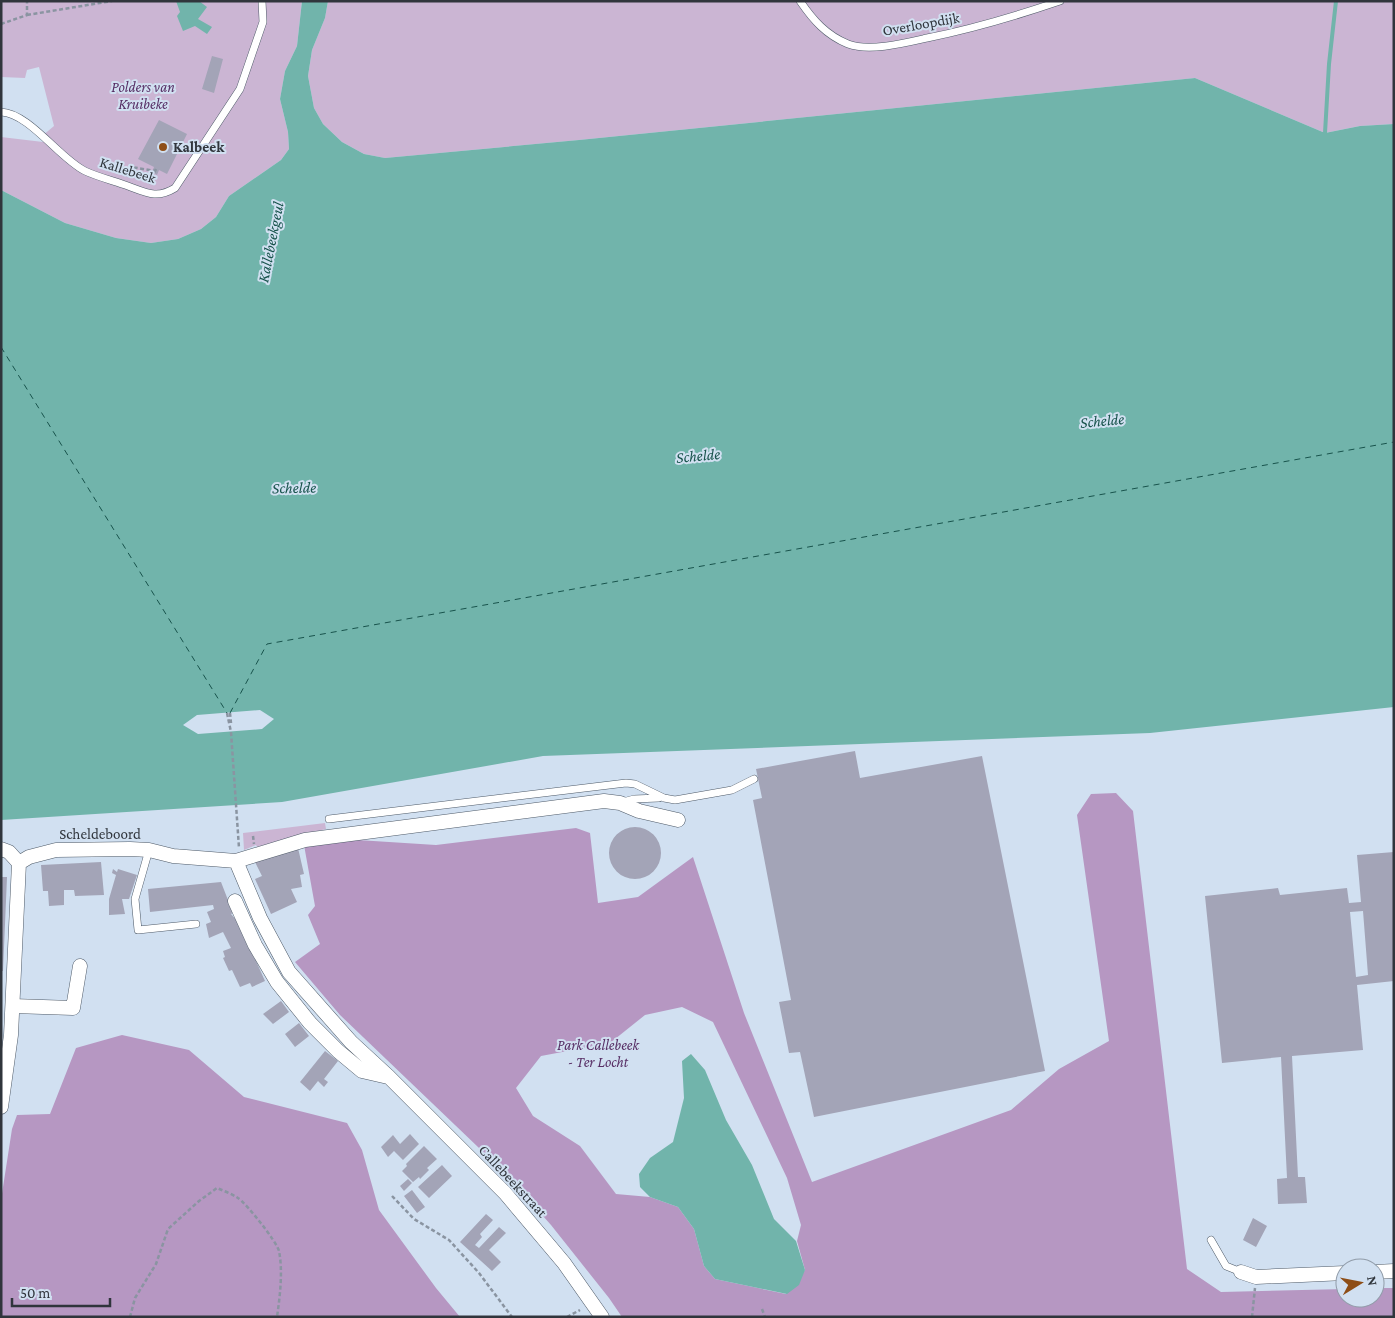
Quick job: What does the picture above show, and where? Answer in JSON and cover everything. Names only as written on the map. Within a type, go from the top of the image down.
[{"type":"street","points":[[236,861],[314,838],[604,800],[678,820]]},
{"type":"street","points":[[1,849],[9,852],[19,863],[16,896],[12,1035],[1,1107]]},
{"type":"street","name":"Scheldeboord","points":[[19,863],[29,857],[56,850],[130,849],[149,850],[173,856],[236,861]]},
{"type":"street","name":"Callebeekstraat","points":[[236,861],[260,918],[289,972],[351,1042],[506,1193],[564,1263],[602,1317]]},
{"type":"street","points":[[235,901],[255,945],[277,982],[310,1023],[338,1051],[362,1071],[389,1077]]},
{"type":"street","points":[[13,1006],[73,1008],[80,966]]},
{"type":"street","points":[[1242,1272],[1256,1277],[1335,1273]]},
{"type":"lane","name":"Kallebeek","points":[[1,112],[6,112],[24,121],[84,170],[153,195],[166,194],[175,188],[240,89],[263,22],[262,1]]},
{"type":"lane","name":"Overloopdijk","points":[[800,1],[811,17],[827,34],[849,44],[872,46],[894,45],[973,28],[1060,1]]},
{"type":"lane","points":[[620,803],[634,799],[664,798],[676,800],[696,797],[732,790],[754,778]]},
{"type":"lane","points":[[329,818],[626,783],[635,784],[664,798]]},
{"type":"lane","points":[[149,850],[135,899],[138,930],[196,924]]},
{"type":"lane","points":[[1211,1240],[1226,1266],[1242,1272]]},
{"type":"path","points":[[26,1],[27,15]]},
{"type":"path","points":[[1,24],[27,15],[112,1]]},
{"type":"path","points":[[121,183],[131,167],[156,170],[149,182]]},
{"type":"path","points":[[229,713],[238,821],[239,847],[236,861]]},
{"type":"path","points":[[130,1317],[135,1298],[156,1264],[168,1229],[199,1201],[217,1188],[240,1199],[278,1248],[280,1284],[277,1317]]},
{"type":"path","points":[[392,1196],[414,1219],[448,1240],[479,1273],[512,1317]]},
{"type":"path","points":[[1252,1317],[1256,1277]]},
{"type":"path","points":[[762,1309],[765,1317]]},
{"type":"green space","name":"Polders van Kruibeke","points":[[1,1],[302,1],[297,46],[285,71],[280,99],[288,132],[289,149],[281,160],[229,196],[216,217],[201,229],[178,239],[151,243],[116,238],[65,223],[1,190],[1,137],[43,142],[42,136],[54,126],[39,67],[27,70],[25,78],[1,77]]},
{"type":"green space","points":[[328,1],[1394,1],[1394,124],[1360,126],[1325,133],[1195,78],[385,158],[364,154],[342,142],[323,124],[314,108],[308,76],[312,50],[325,18]]},
{"type":"green space","points":[[325,823],[326,829],[257,847],[256,845],[244,850],[243,833]]},
{"type":"shaded area","name":"Park Callebeek - Ter Locht","points":[[1116,793],[1133,811],[1187,1269],[1221,1292],[1335,1289],[1335,1308],[1385,1308],[1385,1288],[1394,1288],[1394,1317],[622,1317],[551,1225],[501,1169],[340,1015],[295,962],[320,944],[308,915],[315,906],[304,845],[342,839],[436,845],[576,828],[590,833],[598,903],[638,897],[693,857],[744,1013],[812,1182],[1011,1110],[1059,1069],[1109,1041],[1077,815],[1091,794]],"holes":[[[682,1007],[713,1022],[787,1178],[801,1225],[797,1241],[805,1270],[786,1294],[715,1279],[704,1266],[694,1229],[678,1207],[650,1197],[616,1194],[580,1146],[533,1116],[516,1088],[541,1056],[610,1043],[645,1015]]]},
{"type":"shaded area","points":[[122,1035],[189,1050],[244,1097],[347,1123],[362,1150],[379,1210],[436,1288],[460,1317],[1,1317],[1,1200],[12,1129],[17,1115],[50,1114],[76,1048]]},
{"type":"water","points":[[176,1],[199,1],[207,7],[198,19],[212,27],[207,34],[195,26],[183,31],[177,16],[180,12]]},
{"type":"water","points":[[302,1],[328,1],[325,18],[312,50],[308,76],[314,108],[323,124],[342,142],[364,154],[385,158],[1195,78],[1325,133],[1360,126],[1394,124],[1394,707],[1150,733],[543,756],[282,802],[1,820],[1,190],[65,223],[116,238],[151,243],[178,239],[201,229],[216,217],[229,196],[281,160],[289,149],[288,132],[280,99],[285,71],[297,46]]},
{"type":"water","points":[[691,1054],[705,1070],[726,1120],[752,1165],[774,1219],[796,1241],[805,1270],[799,1285],[787,1294],[715,1279],[704,1266],[694,1229],[678,1207],[650,1197],[640,1187],[639,1174],[650,1158],[673,1142],[684,1098],[682,1061]]},
{"type":"pier","points":[[260,710],[274,719],[262,729],[198,734],[183,725],[197,715]]},
{"type":"building","points":[[212,56],[223,59],[214,93],[202,89]]},
{"type":"building","name":"Kalbeek","points":[[159,120],[187,134],[167,174],[159,170],[157,175],[152,172],[154,167],[138,159]]},
{"type":"building","points":[[855,751],[860,778],[982,756],[1045,1071],[814,1117],[800,1052],[789,1053],[779,1002],[791,1000],[753,800],[762,798],[756,769]]},
{"type":"building","points":[[635,827],[649,831],[657,839],[661,853],[657,867],[649,875],[635,879],[621,875],[613,867],[609,853],[613,839],[621,831]]},
{"type":"building","points":[[298,848],[304,874],[300,875],[302,887],[291,889],[297,902],[271,914],[255,879],[262,876],[255,862]]},
{"type":"building","points":[[1394,852],[1394,981],[1357,985],[1363,1050],[1292,1056],[1298,1177],[1305,1177],[1307,1203],[1278,1204],[1277,1179],[1287,1178],[1281,1057],[1222,1063],[1205,896],[1278,888],[1280,895],[1347,888],[1349,903],[1361,902],[1357,855]],"holes":[[[1363,911],[1368,975],[1356,977],[1350,912]]]},
{"type":"building","points":[[101,862],[104,895],[75,896],[74,890],[64,890],[64,905],[49,906],[48,891],[43,891],[41,865]]},
{"type":"building","points":[[113,869],[117,872],[118,869],[137,875],[129,899],[122,899],[125,914],[109,915],[109,899],[116,875],[112,873]]},
{"type":"building","points":[[1,877],[7,877],[3,971],[1,971]]},
{"type":"building","points":[[221,882],[233,913],[231,914],[239,923],[265,981],[252,987],[250,983],[240,987],[232,970],[229,971],[223,958],[225,957],[223,951],[231,948],[223,932],[209,938],[206,924],[211,922],[207,912],[214,909],[213,905],[150,912],[148,889]]},
{"type":"building","points":[[281,1001],[289,1012],[273,1024],[263,1014]]},
{"type":"building","points":[[299,1023],[309,1036],[295,1047],[285,1034]]},
{"type":"building","points":[[325,1051],[338,1061],[324,1079],[328,1082],[324,1087],[318,1081],[310,1091],[300,1082]]},
{"type":"building","points":[[410,1134],[419,1144],[403,1160],[394,1151],[388,1157],[381,1147],[393,1135],[400,1144]]},
{"type":"building","points":[[424,1146],[437,1159],[427,1168],[429,1170],[420,1179],[419,1177],[413,1182],[402,1171],[407,1166],[406,1164]]},
{"type":"building","points":[[442,1165],[452,1176],[429,1198],[418,1187]]},
{"type":"building","points":[[408,1179],[412,1183],[404,1191],[400,1186]]},
{"type":"building","points":[[412,1190],[425,1207],[417,1213],[404,1196]]},
{"type":"building","points":[[486,1214],[493,1220],[480,1234],[482,1237],[475,1245],[479,1248],[499,1227],[506,1233],[489,1250],[501,1262],[492,1271],[460,1242]]},
{"type":"building","points":[[1253,1218],[1267,1226],[1256,1247],[1243,1240]]},
{"type":"waterway","points":[[1325,133],[1329,64],[1336,1]]},
{"type":"ferry route","points":[[1,347],[227,713]]},
{"type":"ferry route","points":[[230,713],[267,644],[1394,442]]},
{"type":"place","name":"Kalbeek","points":[[163,147]]},
{"type":"water label","name":"Kallebeekgeul","points":[[270,242]]},
{"type":"water label","name":"Schelde","points":[[1102,420]]},
{"type":"water label","name":"Schelde","points":[[698,455]]},
{"type":"water label","name":"Schelde","points":[[294,487]]}]
